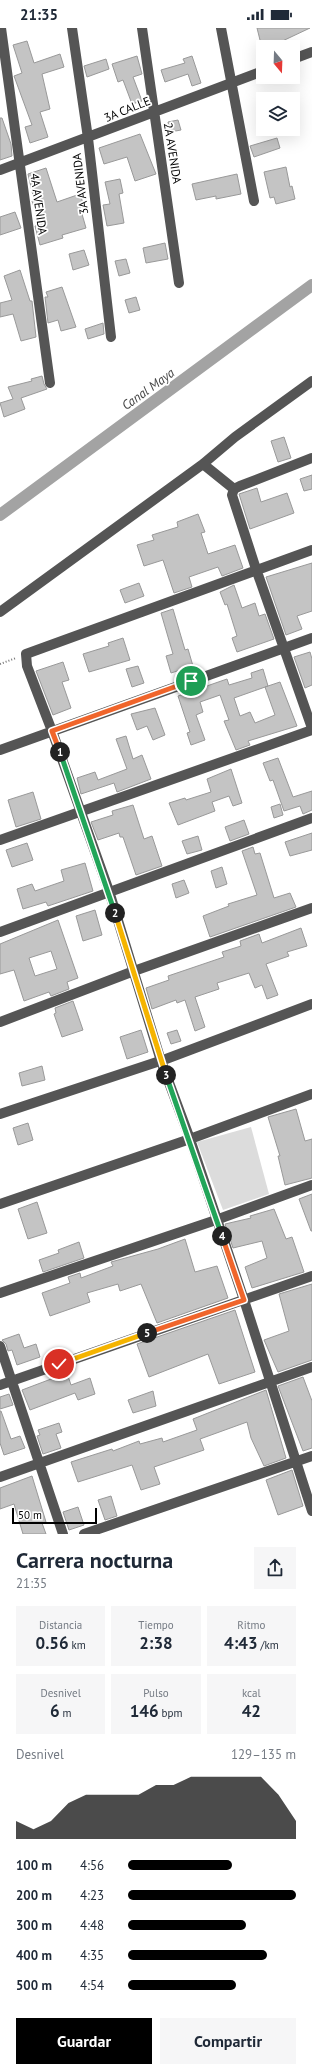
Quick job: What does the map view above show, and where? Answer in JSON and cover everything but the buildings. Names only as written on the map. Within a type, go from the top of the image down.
[{"type":"street","name":"4A AVENIDA","points":[[1,28],[50,383]]},
{"type":"street","name":"3A AVENIDA","points":[[72,28],[88,138],[111,337]]},
{"type":"street","name":"2A AVENIDA","points":[[142,28],[180,283]]},
{"type":"street","points":[[221,28],[254,202]]},
{"type":"street","points":[[300,56],[312,52]]},
{"type":"street","name":"3A CALLE","points":[[0,170],[256,74]]},
{"type":"street","points":[[0,612],[203,464],[235,437],[312,381]]},
{"type":"street","points":[[0,840],[312,729],[256,569],[232,495],[234,489],[312,458]]},
{"type":"street","points":[[203,464],[234,489]]},
{"type":"street","points":[[312,550],[256,569],[26,654],[27,666],[52,731],[109,891],[161,1061],[190,1139],[244,1300],[312,1512]]},
{"type":"street","points":[[0,750],[312,638]]},
{"type":"street","points":[[0,932],[312,818]]},
{"type":"street","points":[[0,1022],[134,971],[312,908]]},
{"type":"street","points":[[0,1114],[161,1061],[312,1004]]},
{"type":"street","points":[[0,1204],[190,1139],[312,1094]]},
{"type":"street","points":[[0,1292],[216,1220],[312,1185]]},
{"type":"street","points":[[0,1385],[312,1276]]},
{"type":"street","points":[[0,1346],[41,1464],[63,1534]]},
{"type":"street","points":[[0,1477],[41,1464],[312,1367]]},
{"type":"street","points":[[84,1534],[312,1456]]},
{"type":"path","points":[[0,664],[26,654]]},
{"type":"shaded area","points":[[251,1127],[269,1194],[223,1210],[197,1142]]},
{"type":"waterway","name":"Canal Maya","points":[[0,515],[312,285]]},
{"type":"route","points":[[59,1364],[244,1300],[190,1139],[161,1061],[109,891],[52,731],[191,681]]}]
